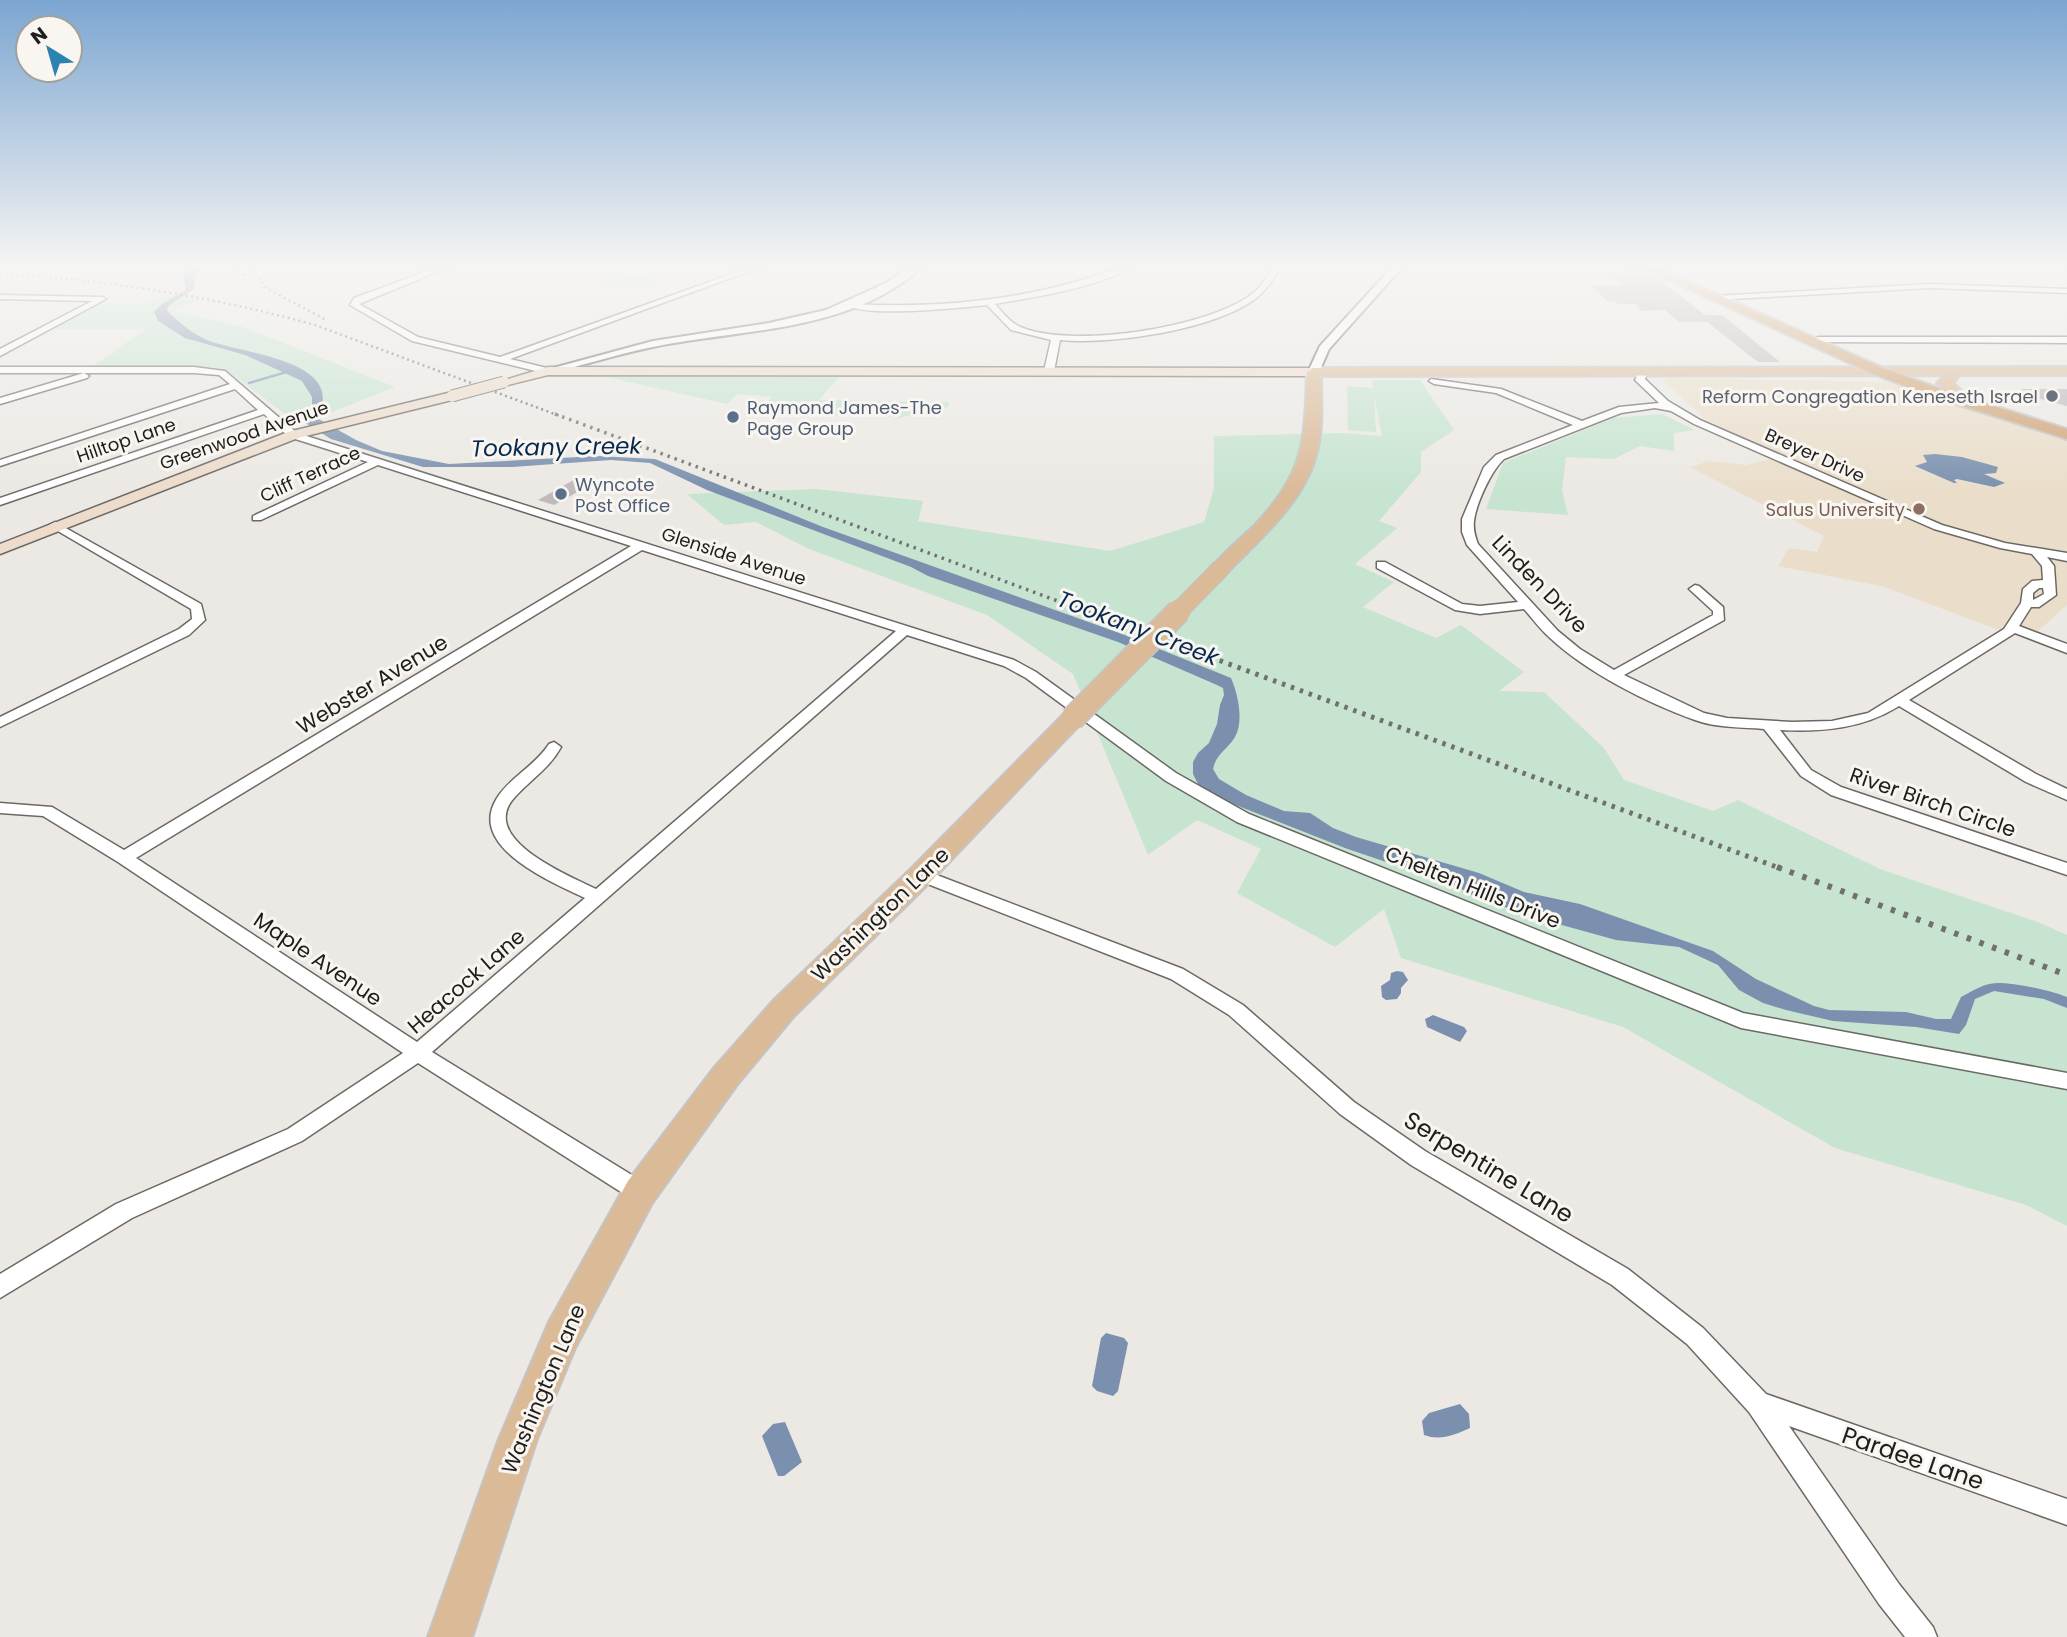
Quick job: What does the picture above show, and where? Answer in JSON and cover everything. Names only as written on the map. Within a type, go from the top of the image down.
[{"type":"highway","points":[[1813,340],[1878,371],[1900,375],[2067,428]]},
{"type":"highway","points":[[1819,340],[1900,375],[2067,434]]},
{"type":"main road","points":[[611,355],[599,359],[595,364],[611,371]]},
{"type":"main road","points":[[1643,373],[1661,370],[1878,371]]},
{"type":"main road","name":"Greenwood Avenue","points":[[0,549],[55,525],[311,429],[548,371],[1049,371],[1313,379]]},
{"type":"main road","points":[[1313,379],[1352,371],[1643,373],[1667,376],[2067,372]]},
{"type":"main road","points":[[1900,375],[2067,372]]},
{"type":"main road","points":[[1953,376],[1944,383],[1957,394]]},
{"type":"main road","name":"Washington Lane","points":[[450,1637],[518,1439],[562,1335],[640,1192],[725,1077],[784,1008],[921,876],[1264,525],[1293,488],[1309,454],[1313,379]]},
{"type":"street","points":[[0,353],[24,340]]},
{"type":"street","points":[[425,340],[548,371],[668,340]]},
{"type":"street","points":[[507,361],[562,340]]},
{"type":"street","points":[[1049,371],[1055,340]]},
{"type":"street","name":"Washington Lane","points":[[1313,379],[1324,348],[1331,340]]},
{"type":"street","points":[[504,382],[517,371],[507,361]]},
{"type":"street","name":"Glenside Avenue","points":[[0,370],[222,373],[293,435],[906,629]]},
{"type":"street","points":[[0,401],[103,370]]},
{"type":"street","points":[[50,386],[69,377],[70,373],[67,371]]},
{"type":"street","name":"Breyer Drive","points":[[1643,373],[1640,380],[1674,408],[1697,422],[1917,519],[1982,541],[2067,557]]},
{"type":"street","points":[[1434,381],[1498,391],[1583,425]]},
{"type":"street","points":[[0,463],[237,385]]},
{"type":"street","name":"Linden Drive","points":[[1674,408],[1610,414],[1493,462],[1468,519],[1468,532],[1473,545],[1562,641],[1613,676],[1700,717],[1769,725],[1832,725],[1878,715],[2014,628],[2027,603],[2035,604],[2050,595],[2048,566],[2037,553]]},
{"type":"street","name":"Hilltop Lane","points":[[0,502],[264,411]]},
{"type":"street","name":"Cliff Terrace","points":[[257,518],[377,462]]},
{"type":"street","points":[[0,723],[184,632],[198,620],[197,607],[55,525]]},
{"type":"street","name":"Webster Avenue","points":[[124,858],[642,545]]},
{"type":"street","points":[[1381,565],[1459,607],[1480,610],[1527,605]]},
{"type":"street","points":[[1613,676],[1718,617],[1719,610],[1695,589]]},
{"type":"street","points":[[2014,628],[2067,649]]},
{"type":"street","name":"Heacock Lane","points":[[0,1287],[124,1210],[295,1135],[418,1053],[906,629]]},
{"type":"street","name":"Chelten Hills Drive","points":[[906,629],[1024,670],[1114,732],[1171,777],[1243,818],[1741,1020],[2067,1081]]},
{"type":"street","points":[[1900,701],[2031,778],[2067,795]]},
{"type":"street","name":"River Birch Circle","points":[[1769,725],[1806,772],[1836,791],[2067,869]]},
{"type":"street","points":[[554,747],[538,771],[503,800],[497,820],[498,830],[503,839],[519,854],[598,897]]},
{"type":"street","name":"Maple Avenue","points":[[0,808],[46,811],[124,858],[418,1053],[640,1192]]},
{"type":"street","name":"Serpentine Lane","points":[[921,876],[1177,974],[1236,1010],[1347,1108],[1418,1158],[1620,1277],[1695,1336],[1758,1403],[1889,1594],[1923,1637]]},
{"type":"street","name":"Pardee Lane","points":[[1758,1403],[2067,1512]]},
{"type":"shaded area","name":"Salus University","points":[[1663,380],[1886,382],[1931,393],[2067,438],[2067,605],[2037,632],[1996,629],[1885,587],[1778,566],[1789,548],[1817,552],[1824,536],[1690,467],[1709,461],[1746,465],[1782,456],[1705,419]]},
{"type":"green space","points":[[130,340],[277,340],[395,387],[317,418],[294,421],[227,370],[213,367],[90,368]]},
{"type":"green space","points":[[607,377],[839,377],[819,400],[949,402],[948,407],[898,418],[879,414],[816,416],[762,408],[772,397],[737,394],[727,404]]},
{"type":"green space","points":[[1372,380],[1420,380],[1454,430],[1421,452],[1421,472],[1379,521],[1397,528],[1355,564],[1394,582],[1363,607],[1436,638],[1461,625],[1524,672],[1499,691],[1544,692],[1604,748],[1624,780],[1713,811],[1738,800],[1880,869],[2038,922],[2067,935],[2067,1226],[2026,1205],[1835,1148],[1623,1027],[1401,958],[1384,909],[1335,947],[1237,893],[1261,849],[1197,820],[1148,855],[1073,674],[987,615],[809,549],[756,522],[724,525],[687,494],[816,489],[923,501],[918,521],[1110,551],[1204,522],[1214,488],[1214,436],[1342,433],[1382,436],[1374,395],[1376,432],[1348,430],[1347,386],[1373,388]]},
{"type":"green space","points":[[1662,414],[1695,430],[1674,433],[1674,451],[1640,446],[1614,459],[1566,457],[1562,491],[1568,515],[1486,509],[1503,463],[1613,418]]},
{"type":"water","points":[[193,340],[208,340],[265,355],[305,371],[318,383],[323,398],[317,418],[382,451],[449,464],[597,456],[655,459],[823,527],[1122,634],[1231,678],[1238,699],[1238,731],[1219,756],[1213,769],[1219,779],[1246,795],[1284,811],[1310,813],[1333,828],[1356,837],[1479,873],[1524,892],[1580,904],[1713,951],[1756,979],[1814,1006],[1829,1010],[1906,1012],[1936,1019],[1951,1019],[1961,997],[1983,986],[1997,983],[2032,987],[2067,997],[2067,1008],[2044,999],[1994,991],[1975,999],[1966,1025],[1959,1034],[1916,1027],[1833,1021],[1763,1003],[1739,990],[1718,965],[1679,947],[1616,940],[1551,922],[1535,913],[1489,904],[1456,886],[1345,848],[1233,804],[1199,786],[1193,774],[1193,762],[1209,743],[1217,724],[1224,695],[1223,688],[1118,642],[928,576],[911,567],[707,490],[650,463],[611,460],[512,467],[423,467],[331,439],[304,422],[312,410],[312,397],[302,381],[245,355]]},
{"type":"water","points":[[1923,455],[1962,457],[1998,467],[1996,473],[1984,474],[2005,483],[1994,487],[1957,479],[1954,480],[1957,483],[1954,483],[1915,466],[1927,462]]},
{"type":"water","points":[[1403,972],[1408,980],[1397,999],[1386,1000],[1382,997],[1381,986],[1390,980],[1391,973]]},
{"type":"water","points":[[1433,1015],[1464,1027],[1467,1031],[1460,1042],[1427,1027],[1425,1019]]},
{"type":"water","points":[[1106,1333],[1124,1338],[1128,1343],[1118,1391],[1113,1396],[1097,1391],[1092,1386],[1101,1338]]},
{"type":"water","points":[[1460,1404],[1469,1414],[1470,1428],[1442,1437],[1424,1435],[1422,1421],[1429,1413]]},
{"type":"water","points":[[785,1422],[802,1462],[784,1476],[778,1476],[762,1436],[773,1424]]},
{"type":"building","points":[[1730,340],[1753,340],[1780,362],[1758,362]]},
{"type":"building","name":"Reform Congregation Keneseth Israel","points":[[2021,389],[2067,389],[2067,406],[2021,394]]},
{"type":"building","name":"Wyncote Post Office","points":[[577,478],[583,489],[554,505],[538,500]]},
{"type":"waterway","points":[[249,383],[290,371]]},
{"type":"railway","points":[[356,340],[560,416]]},
{"type":"railway","points":[[555,414],[1090,613]]},
{"type":"railway","points":[[1086,611],[1782,869]]},
{"type":"railway","points":[[1777,867],[2067,975]]},
{"type":"place","name":"Reform Congregation Keneseth Israel","points":[[2052,396]]},
{"type":"place","name":"Raymond James-The Page Group","points":[[733,417]]},
{"type":"place","name":"Wyncote Post Office","points":[[561,494]]},
{"type":"place","name":"Salus University","points":[[1919,509]]},
{"type":"water label","name":"Tookany Creek","points":[[556,447]]},
{"type":"water label","name":"Tookany Creek","points":[[1138,628]]}]
